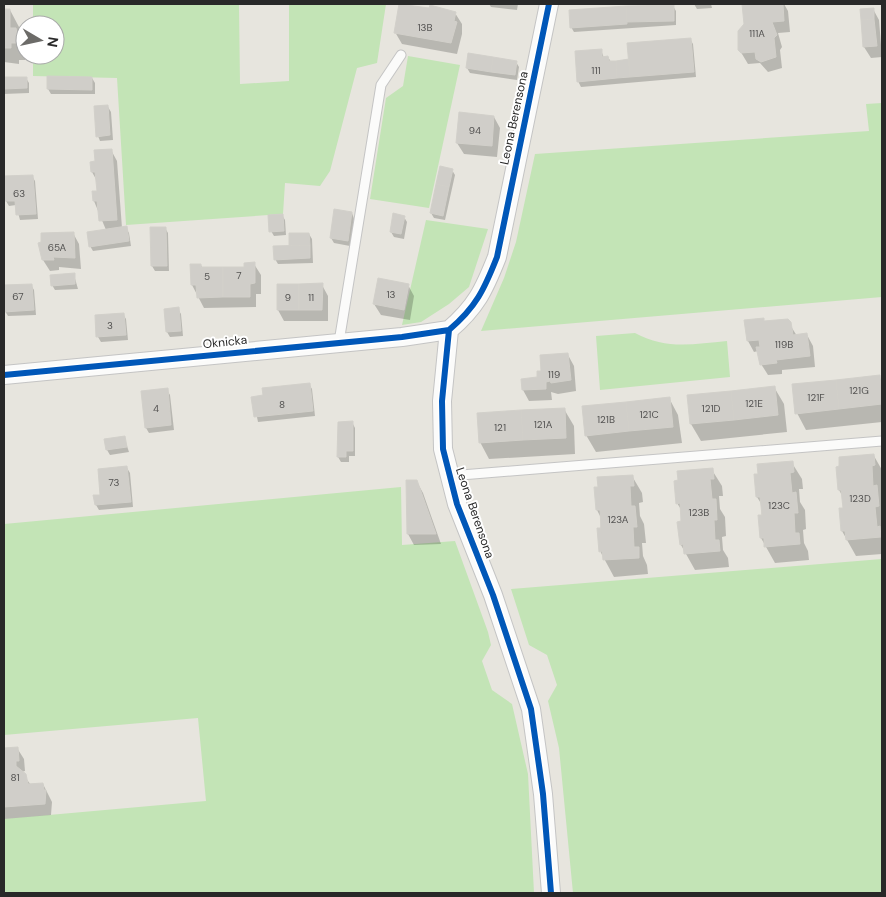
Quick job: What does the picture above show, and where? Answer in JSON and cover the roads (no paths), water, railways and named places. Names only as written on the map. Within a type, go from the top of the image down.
[{"type":"street","name":"Leona Berensona","points":[[549,4],[497,257],[484,291],[466,316],[449,330],[441,420],[442,439],[449,476],[517,662],[530,709],[543,794],[551,893]]},
{"type":"street","name":"Oknicka","points":[[4,375],[402,337],[449,330]]},
{"type":"lane","points":[[339,342],[381,85],[401,55]]},
{"type":"lane","points":[[449,476],[882,441]]}]
